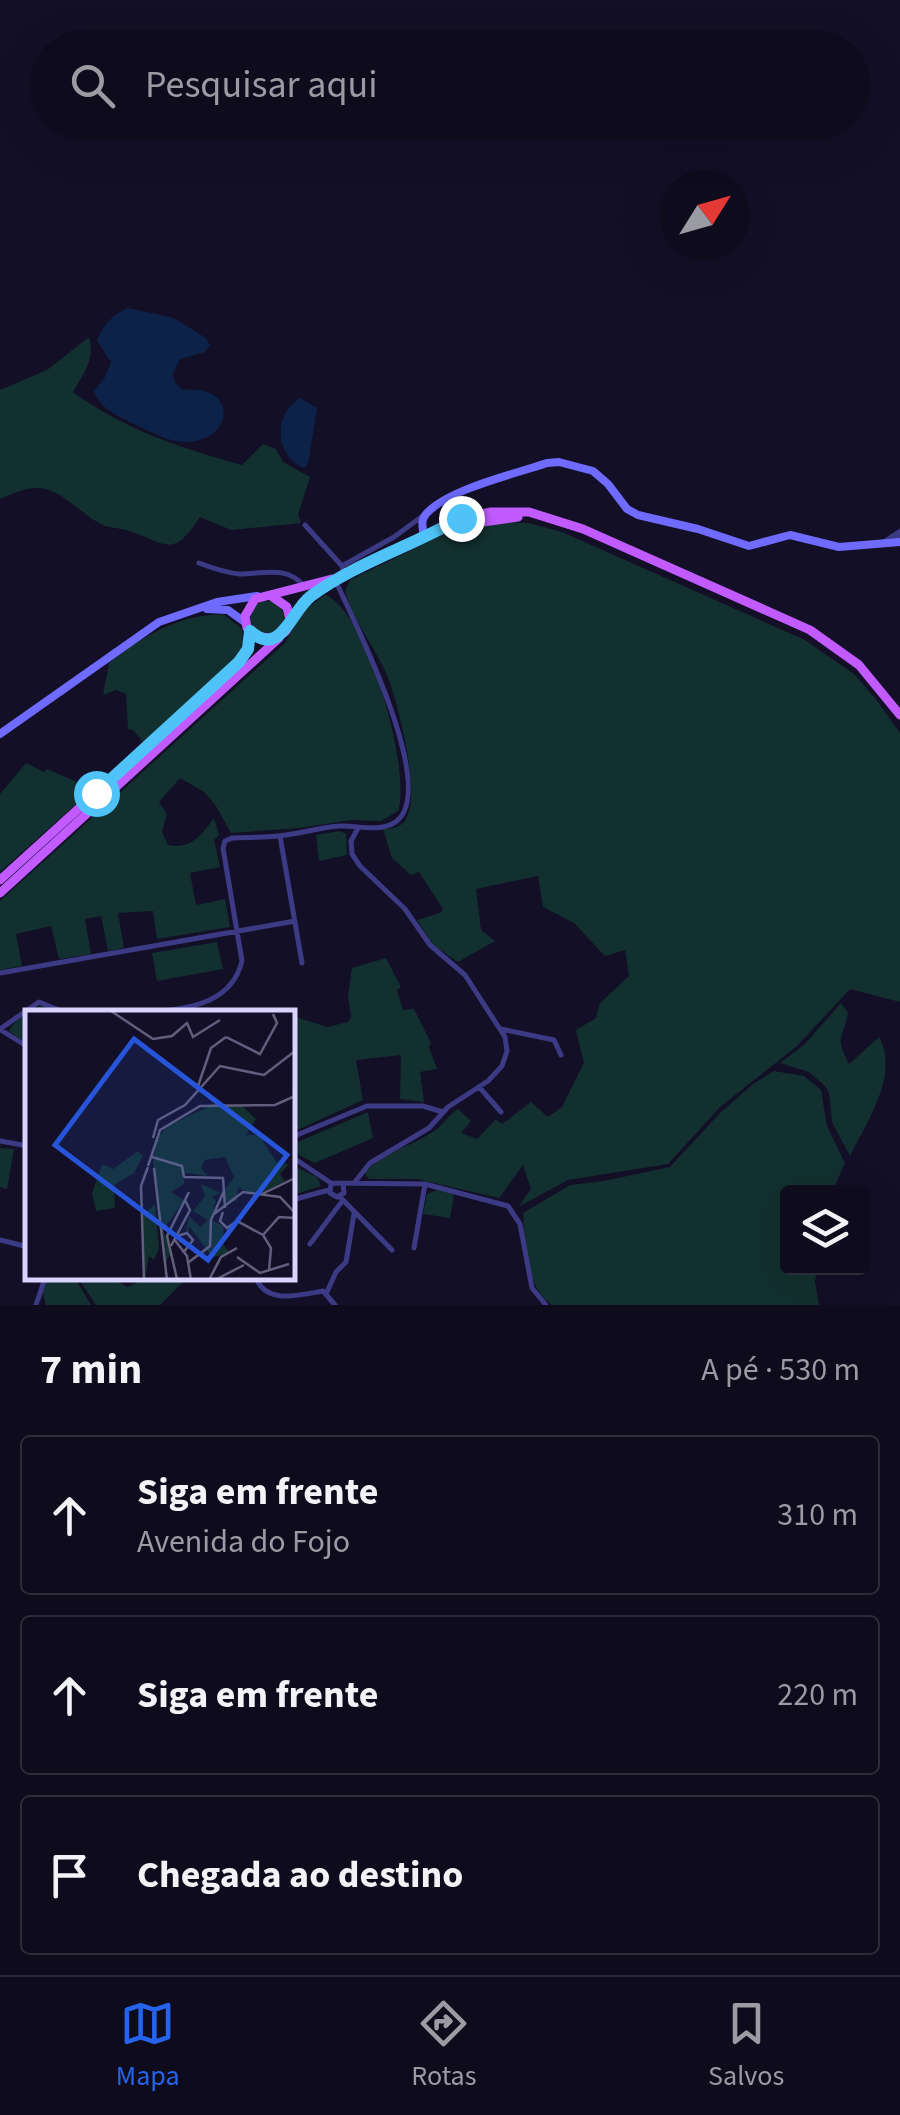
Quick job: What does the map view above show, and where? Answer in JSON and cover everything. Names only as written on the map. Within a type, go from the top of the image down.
[{"type":"main road","points":[[424,538],[422,522],[427,514],[456,495],[546,463],[559,462],[593,472],[638,516],[748,546],[790,535],[839,547],[900,542]]},
{"type":"main road","points":[[438,531],[434,515],[442,503]]},
{"type":"main road","points":[[0,734],[159,622],[217,602],[304,586],[424,538],[461,518],[503,511],[544,515],[571,524],[824,638],[859,665],[900,714]]},
{"type":"main road","points":[[438,531],[513,516],[577,532],[817,640],[869,682],[900,724]]},
{"type":"main road","points":[[0,893],[282,636],[307,599],[340,573]]},
{"type":"main road","points":[[266,595],[288,606],[290,620]]},
{"type":"main road","points":[[0,880],[239,662],[248,649],[246,610],[266,595]]},
{"type":"main road","points":[[198,609],[228,610],[268,640],[282,636]]},
{"type":"street","points":[[340,573],[427,514]]},
{"type":"street","points":[[202,1009],[240,971],[242,961],[223,844],[232,838],[280,836],[338,826],[357,830],[384,826],[397,820],[406,808],[407,780],[382,679],[340,573],[305,525]]},
{"type":"street","points":[[885,543],[900,533]]},
{"type":"street","points":[[200,563],[240,574],[281,572],[304,586]]},
{"type":"street","points":[[354,1183],[364,1168],[430,1128],[443,1112],[480,1088],[505,1059],[507,1044],[459,968],[430,945],[405,909],[356,860],[351,841],[357,830]]},
{"type":"street","points":[[280,836],[302,963]]},
{"type":"street","points":[[0,973],[295,922]]},
{"type":"street","points":[[29,1010],[40,1002],[59,1010]]},
{"type":"street","points":[[25,1012],[0,1030],[25,1046]]},
{"type":"street","points":[[501,1029],[554,1040],[561,1055]]},
{"type":"street","points":[[480,1088],[501,1112]]},
{"type":"street","points":[[295,1136],[367,1106],[422,1106],[443,1112]]},
{"type":"street","points":[[0,1142],[25,1146]]},
{"type":"street","points":[[295,1159],[330,1186],[332,1195],[341,1199],[392,1250]]},
{"type":"street","points":[[310,1244],[341,1199],[344,1183]]},
{"type":"street","points":[[295,1199],[344,1183],[425,1184],[502,1203],[512,1210],[520,1224],[530,1281],[546,1305]]},
{"type":"street","points":[[414,1248],[425,1184]]},
{"type":"street","points":[[327,1292],[336,1272],[346,1262],[354,1214]]},
{"type":"street","points":[[0,1240],[25,1246]]},
{"type":"street","points":[[36,1305],[44,1280]]},
{"type":"street","points":[[257,1280],[263,1290],[276,1296],[327,1292]]},
{"type":"street","points":[[327,1292],[336,1305]]},
{"type":"green space","points":[[89,337],[90,359],[73,392],[154,436],[242,465],[263,444],[276,449],[283,462],[310,477],[298,515],[301,523],[231,530],[200,517],[183,538],[169,545],[102,525],[46,489],[28,489],[0,499],[0,390],[47,370]]},
{"type":"green space","points":[[502,522],[529,523],[562,532],[805,640],[854,674],[900,733],[900,1002],[850,989],[797,1046],[720,1107],[668,1164],[568,1180],[518,1207],[531,1189],[523,1165],[499,1198],[417,1179],[369,1179],[364,1173],[380,1159],[434,1131],[458,1109],[471,1121],[461,1133],[477,1139],[496,1119],[502,1124],[531,1102],[548,1117],[562,1107],[584,1063],[576,1030],[596,1018],[600,1003],[629,976],[625,950],[605,956],[574,923],[543,907],[538,876],[476,889],[481,930],[495,941],[458,962],[433,945],[417,920],[443,909],[419,872],[411,875],[392,858],[383,829],[402,824],[409,811],[408,754],[399,713],[385,671],[345,591],[350,580],[450,531]]},
{"type":"green space","points":[[325,595],[341,607],[356,629],[383,693],[398,762],[398,811],[381,821],[352,820],[231,833],[204,792],[180,778],[159,802],[167,814],[162,832],[168,845],[183,845],[200,835],[214,818],[220,867],[190,873],[196,905],[225,899],[230,927],[157,939],[153,911],[118,913],[124,948],[108,951],[101,916],[85,919],[91,954],[59,959],[51,926],[16,934],[22,966],[0,970],[0,901],[285,643],[303,611]]},
{"type":"green space","points":[[267,601],[279,606],[284,618],[279,630],[267,635],[255,630],[250,618],[255,606]]},
{"type":"green space","points":[[223,614],[242,629],[243,644],[236,659],[144,743],[128,729],[126,694],[116,690],[103,695],[109,663],[162,629],[191,618]]},
{"type":"green space","points":[[26,763],[93,789],[0,872],[0,794]]},
{"type":"green space","points":[[340,831],[346,834],[347,855],[319,861],[316,835]]},
{"type":"green space","points":[[217,942],[223,969],[157,981],[152,953]]},
{"type":"green space","points":[[386,958],[401,987],[397,990],[403,1010],[414,1009],[431,1043],[437,1069],[420,1072],[424,1102],[400,1099],[401,1055],[356,1060],[363,1100],[295,1131],[295,1017],[327,1027],[348,1022],[352,968]]},
{"type":"green space","points":[[841,1003],[848,1013],[841,1042],[849,1064],[879,1037],[886,1066],[879,1097],[850,1156],[832,1122],[829,1093],[824,1085],[809,1072],[780,1063],[804,1045]]},
{"type":"green space","points":[[25,1014],[25,1043],[9,1031]]},
{"type":"green space","points":[[774,1071],[804,1076],[821,1090],[827,1126],[845,1163],[835,1185],[780,1185],[780,1275],[816,1275],[819,1305],[552,1305],[543,1297],[528,1264],[523,1213],[570,1185],[670,1167],[753,1084]]},
{"type":"green space","points":[[368,1112],[373,1138],[315,1163],[295,1153],[295,1143]]},
{"type":"green space","points":[[0,1148],[14,1149],[7,1189],[0,1187]]},
{"type":"green space","points":[[295,1166],[317,1177],[321,1186],[295,1194]]},
{"type":"green space","points":[[438,1190],[454,1194],[450,1218],[423,1214],[427,1194]]},
{"type":"green space","points":[[46,1280],[76,1280],[91,1305],[46,1305],[42,1290]]},
{"type":"green space","points":[[79,1280],[117,1280],[127,1287],[142,1280],[185,1280],[160,1305],[96,1305]]},
{"type":"water","points":[[128,308],[174,318],[206,338],[210,345],[205,352],[180,359],[173,373],[175,383],[183,390],[201,391],[221,404],[224,414],[214,433],[202,440],[172,440],[116,415],[96,397],[94,391],[111,362],[97,341],[109,321]]},
{"type":"water","points":[[300,398],[317,408],[308,464],[304,468],[287,454],[281,434],[285,414]]},
{"type":"route","points":[[96,793],[243,658],[250,631],[268,640],[282,636],[302,604],[335,579],[461,518]]}]
